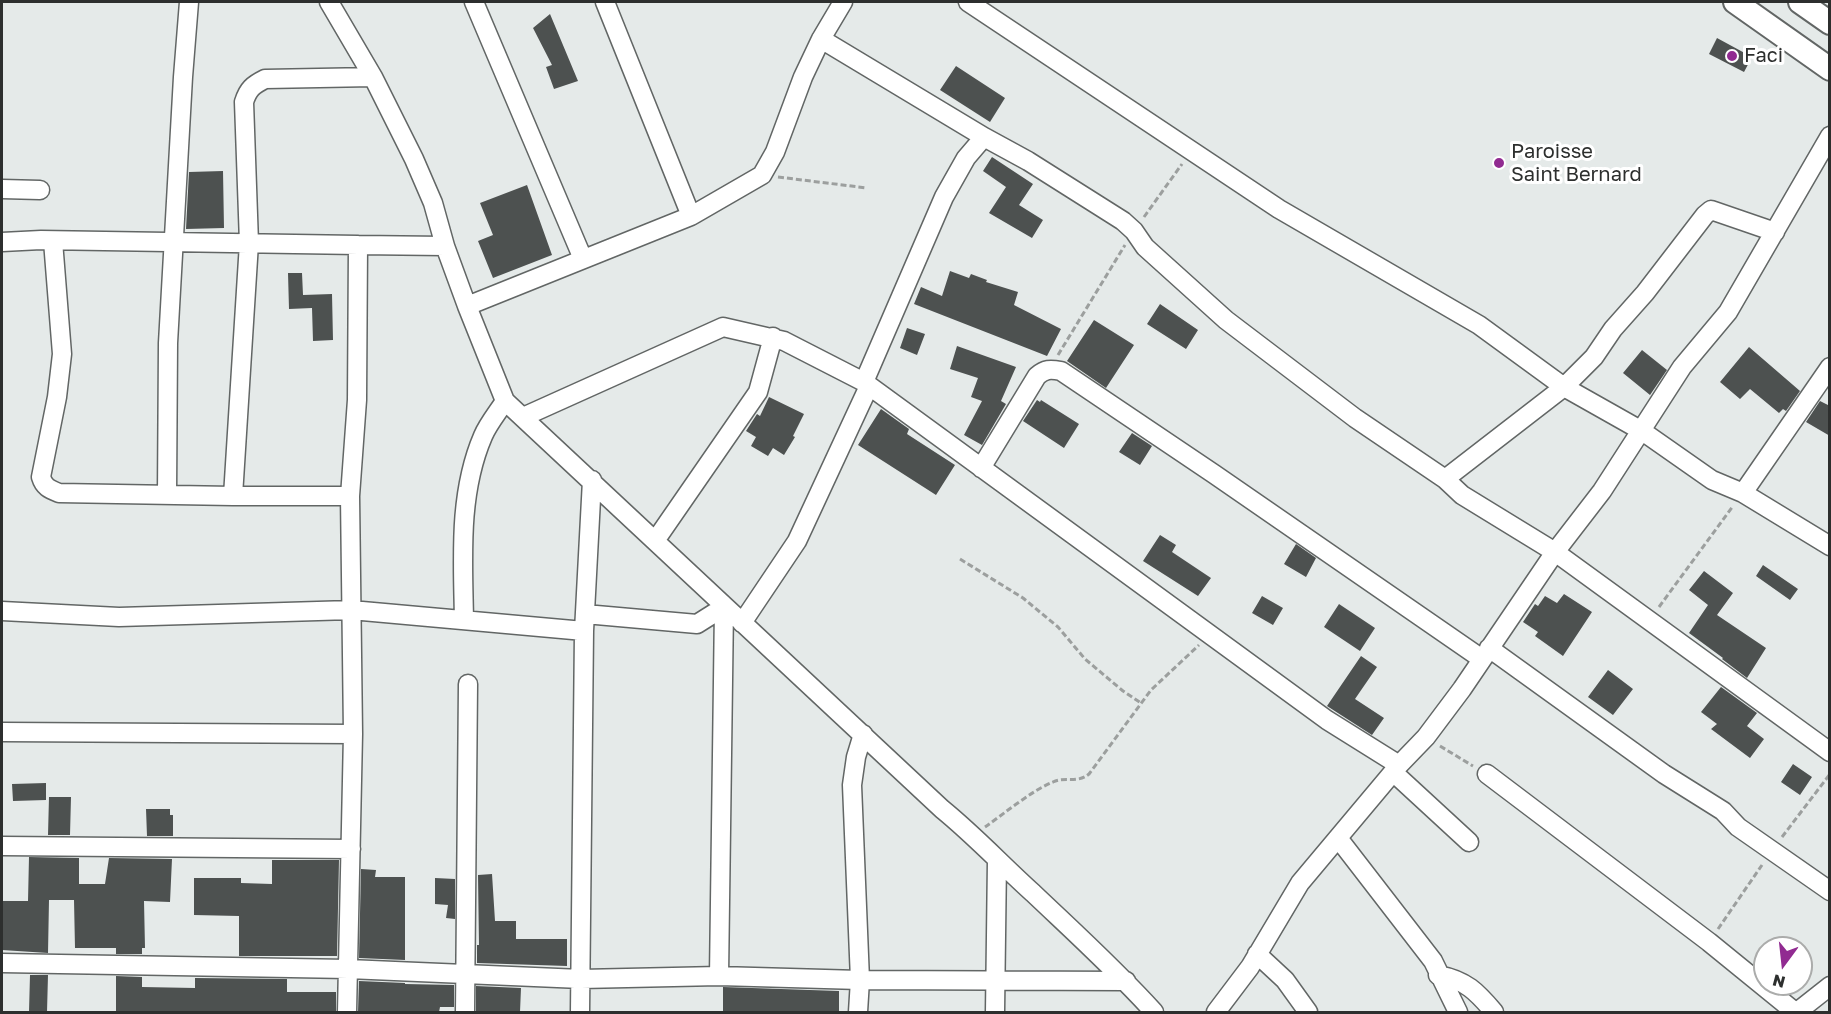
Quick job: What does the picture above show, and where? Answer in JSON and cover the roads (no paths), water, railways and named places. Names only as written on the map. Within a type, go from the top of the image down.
[{"type":"main road","points":[[1735,2],[1830,69]]},
{"type":"main road","points":[[1800,2],[1830,23]]},
{"type":"street","points":[[167,495],[168,343],[189,2]]},
{"type":"street","points":[[329,2],[373,77],[414,159],[433,204],[445,246],[467,306],[505,401],[592,480],[724,607],[973,835],[1126,981],[1154,1012]]},
{"type":"street","points":[[474,2],[582,259]]},
{"type":"street","points":[[604,2],[691,216]]},
{"type":"street","points":[[467,306],[691,216],[762,175],[776,152],[803,78],[821,39],[843,2]]},
{"type":"street","points":[[968,2],[1279,209],[1479,325],[1564,387],[1642,431],[1712,480],[1743,493],[1830,546]]},
{"type":"street","points":[[821,39],[1028,161],[1123,221],[1134,231],[1145,247],[1226,320],[1355,418],[1445,479],[1462,495],[1555,552],[1830,752]]},
{"type":"street","points":[[233,496],[249,243],[244,102],[251,86],[265,79],[373,77]]},
{"type":"street","points":[[1222,1011],[1300,883],[1396,768],[1426,737],[1555,552],[1602,491],[1682,368],[1728,312],[1830,136]]},
{"type":"street","points":[[742,623],[797,541],[867,384],[944,197],[966,158],[984,137]]},
{"type":"street","points":[[2,189],[40,190]]},
{"type":"street","points":[[1445,479],[1564,387],[1594,357],[1613,329],[1645,294],[1711,210],[1775,232]]},
{"type":"street","points":[[53,241],[62,354],[57,397],[41,477],[43,484],[59,493],[350,496]]},
{"type":"street","points":[[2,242],[445,246]]},
{"type":"street","points":[[347,1012],[352,734],[350,496],[357,400],[358,245]]},
{"type":"street","points":[[523,417],[723,327],[784,341],[867,384],[1396,768],[1469,842]]},
{"type":"street","points":[[655,541],[758,392],[773,338]]},
{"type":"street","points":[[1743,493],[1823,391],[1830,367]]},
{"type":"street","points":[[981,468],[1037,376],[1043,370],[1061,371],[1664,774],[1723,811],[1738,827],[1830,891]]},
{"type":"street","points":[[464,620],[463,520],[472,468],[483,435],[505,401]]},
{"type":"street","points":[[580,1012],[584,623],[592,480]]},
{"type":"street","points":[[2,611],[119,617],[351,610],[464,620],[697,624],[724,607]]},
{"type":"street","points":[[719,976],[724,607]]},
{"type":"street","points":[[465,1012],[468,684]]},
{"type":"street","points":[[2,732],[352,734]]},
{"type":"street","points":[[858,1012],[860,980],[852,786],[856,757],[863,734]]},
{"type":"street","points":[[1487,774],[1709,942],[1796,1012],[1830,986]]},
{"type":"street","points":[[1338,838],[1432,961],[1458,1012]]},
{"type":"street","points":[[2,846],[351,849]]},
{"type":"street","points":[[995,1012],[997,860]]},
{"type":"street","points":[[1257,954],[1285,980],[1308,1012]]},
{"type":"street","points":[[2,963],[348,969],[581,979],[719,976],[860,980],[1126,981]]},
{"type":"street","points":[[1438,975],[1449,977],[1472,988],[1494,1012]]},
{"type":"place","name":"Faci","points":[[1732,56]]},
{"type":"place","name":"Paroisse Saint Bernard","points":[[1499,163]]}]
